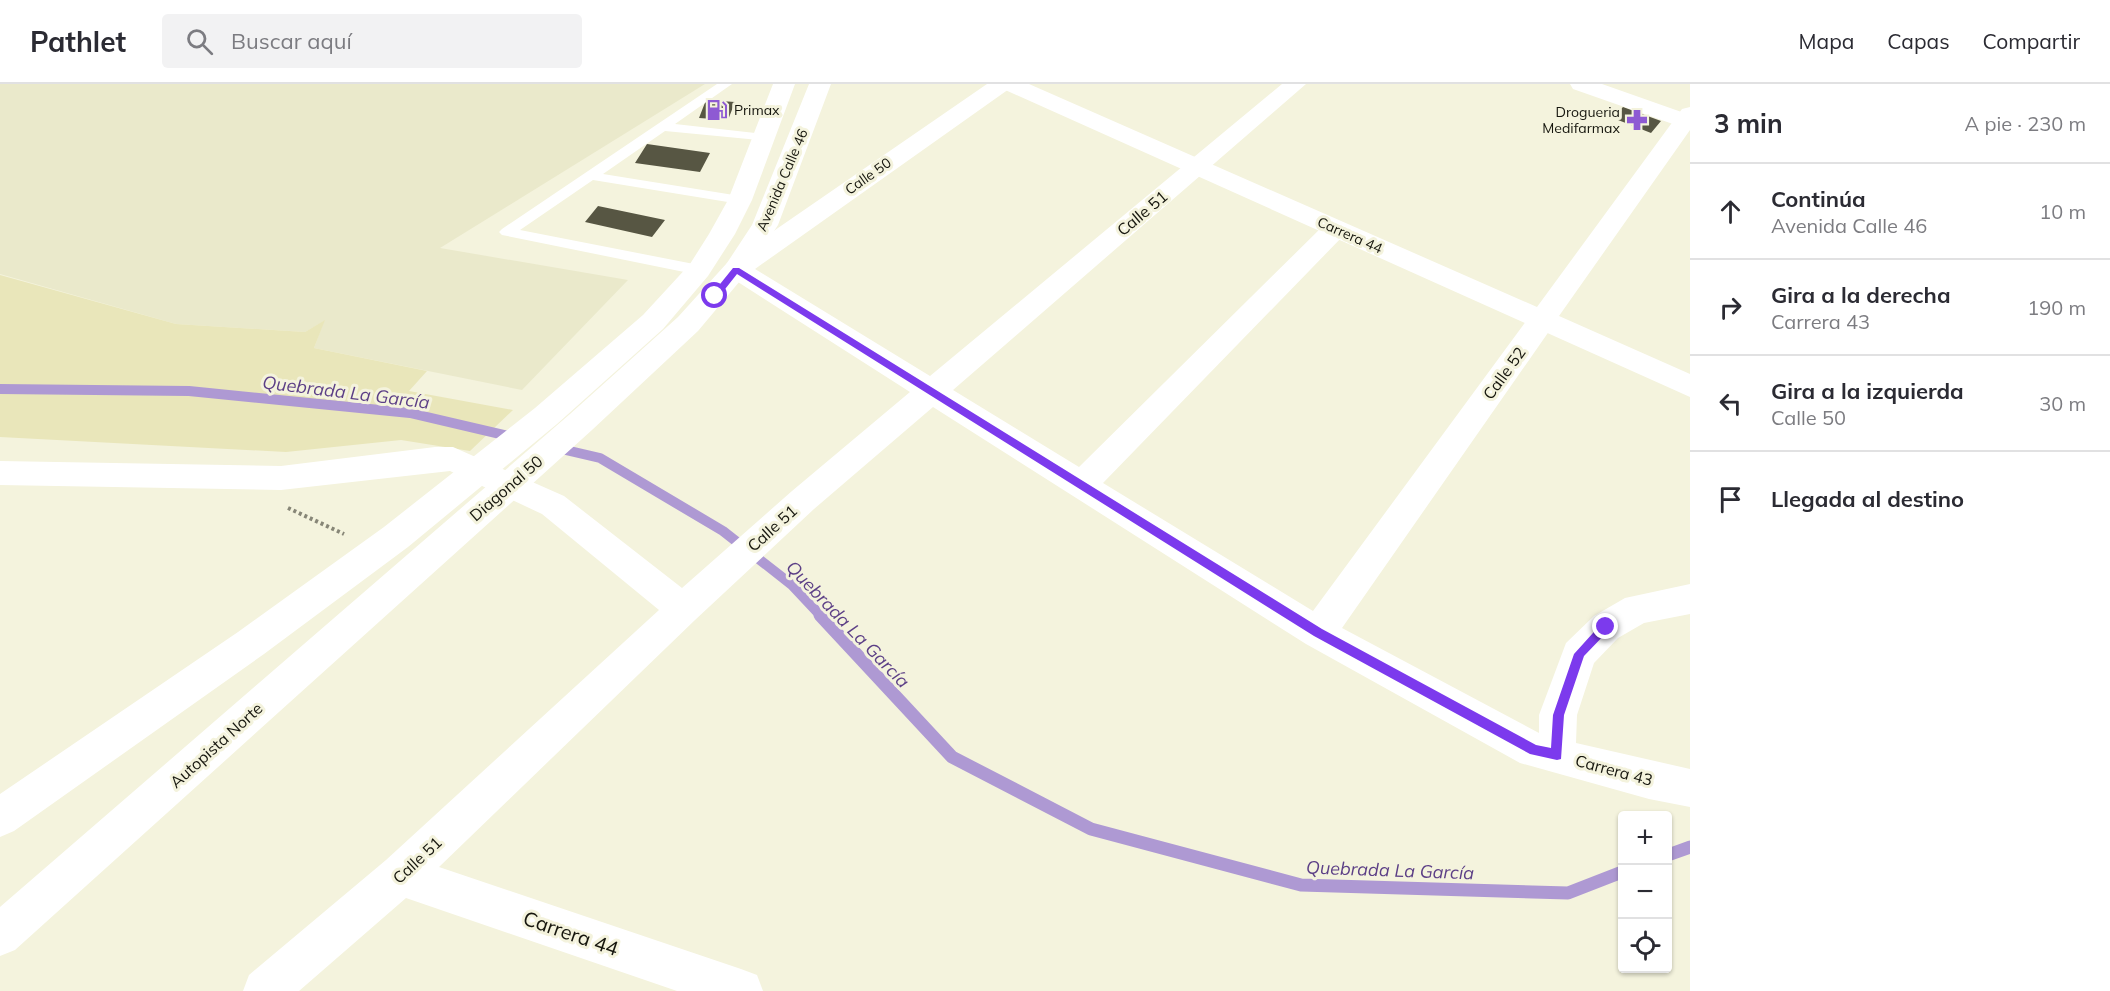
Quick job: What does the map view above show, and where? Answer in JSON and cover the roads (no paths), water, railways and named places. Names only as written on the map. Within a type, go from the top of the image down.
[{"type":"street","name":"Avenida Calle 46","points":[[546,416],[653,322],[699,270],[740,200],[784,84]]},
{"type":"street","name":"Avenida Calle 46","points":[[581,423],[669,343],[715,296],[736,269],[765,225],[820,84]]},
{"type":"street","name":"Calle 50","points":[[736,269],[1001,84]]},
{"type":"street","name":"Carrera 44","points":[[1011,84],[1690,386]]},
{"type":"street","name":"Calle 51","points":[[265,991],[401,875],[683,609],[803,500],[1296,84]]},
{"type":"street","points":[[1581,84],[1688,119]]},
{"type":"street","name":"Calle 52","points":[[1318,633],[1688,119]]},
{"type":"street","points":[[1081,485],[1335,229]]},
{"type":"street","name":"Carrera 43","points":[[736,269],[1318,633],[1534,750],[1649,780],[1690,788]]},
{"type":"street","name":"Diagonal 50","points":[[0,817],[250,643],[396,537],[546,416]]},
{"type":"street","name":"Diagonal 50","points":[[431,553],[581,423]]},
{"type":"street","points":[[0,473],[281,478],[413,461],[453,459],[553,505],[683,609]]},
{"type":"street","name":"Autopista Norte","points":[[0,935],[431,553]]},
{"type":"street","points":[[1557,755],[1558,715],[1579,654],[1606,627],[1636,609],[1690,599]]},
{"type":"street","name":"Carrera 44","points":[[401,875],[741,991]]},
{"type":"lane","points":[[699,270],[507,232],[726,84]]},
{"type":"lane","points":[[662,127],[765,138]]},
{"type":"lane","points":[[592,176],[740,200]]},
{"type":"waterway","name":"Quebrada La García","points":[[0,389],[189,391],[410,413],[513,437]]},
{"type":"waterway","name":"Quebrada La García","points":[[557,448],[600,458],[723,531],[792,585],[822,617]]},
{"type":"waterway","name":"Quebrada La García","points":[[820,615],[952,757],[1091,829],[1301,885],[1568,893],[1618,874]]},
{"type":"waterway","name":"Quebrada La García","points":[[1672,854],[1690,847]]},
{"type":"place","name":"Primax","points":[[717,110]]},
{"type":"place","name":"Drogueria Medifarmax","points":[[1637,120]]}]
